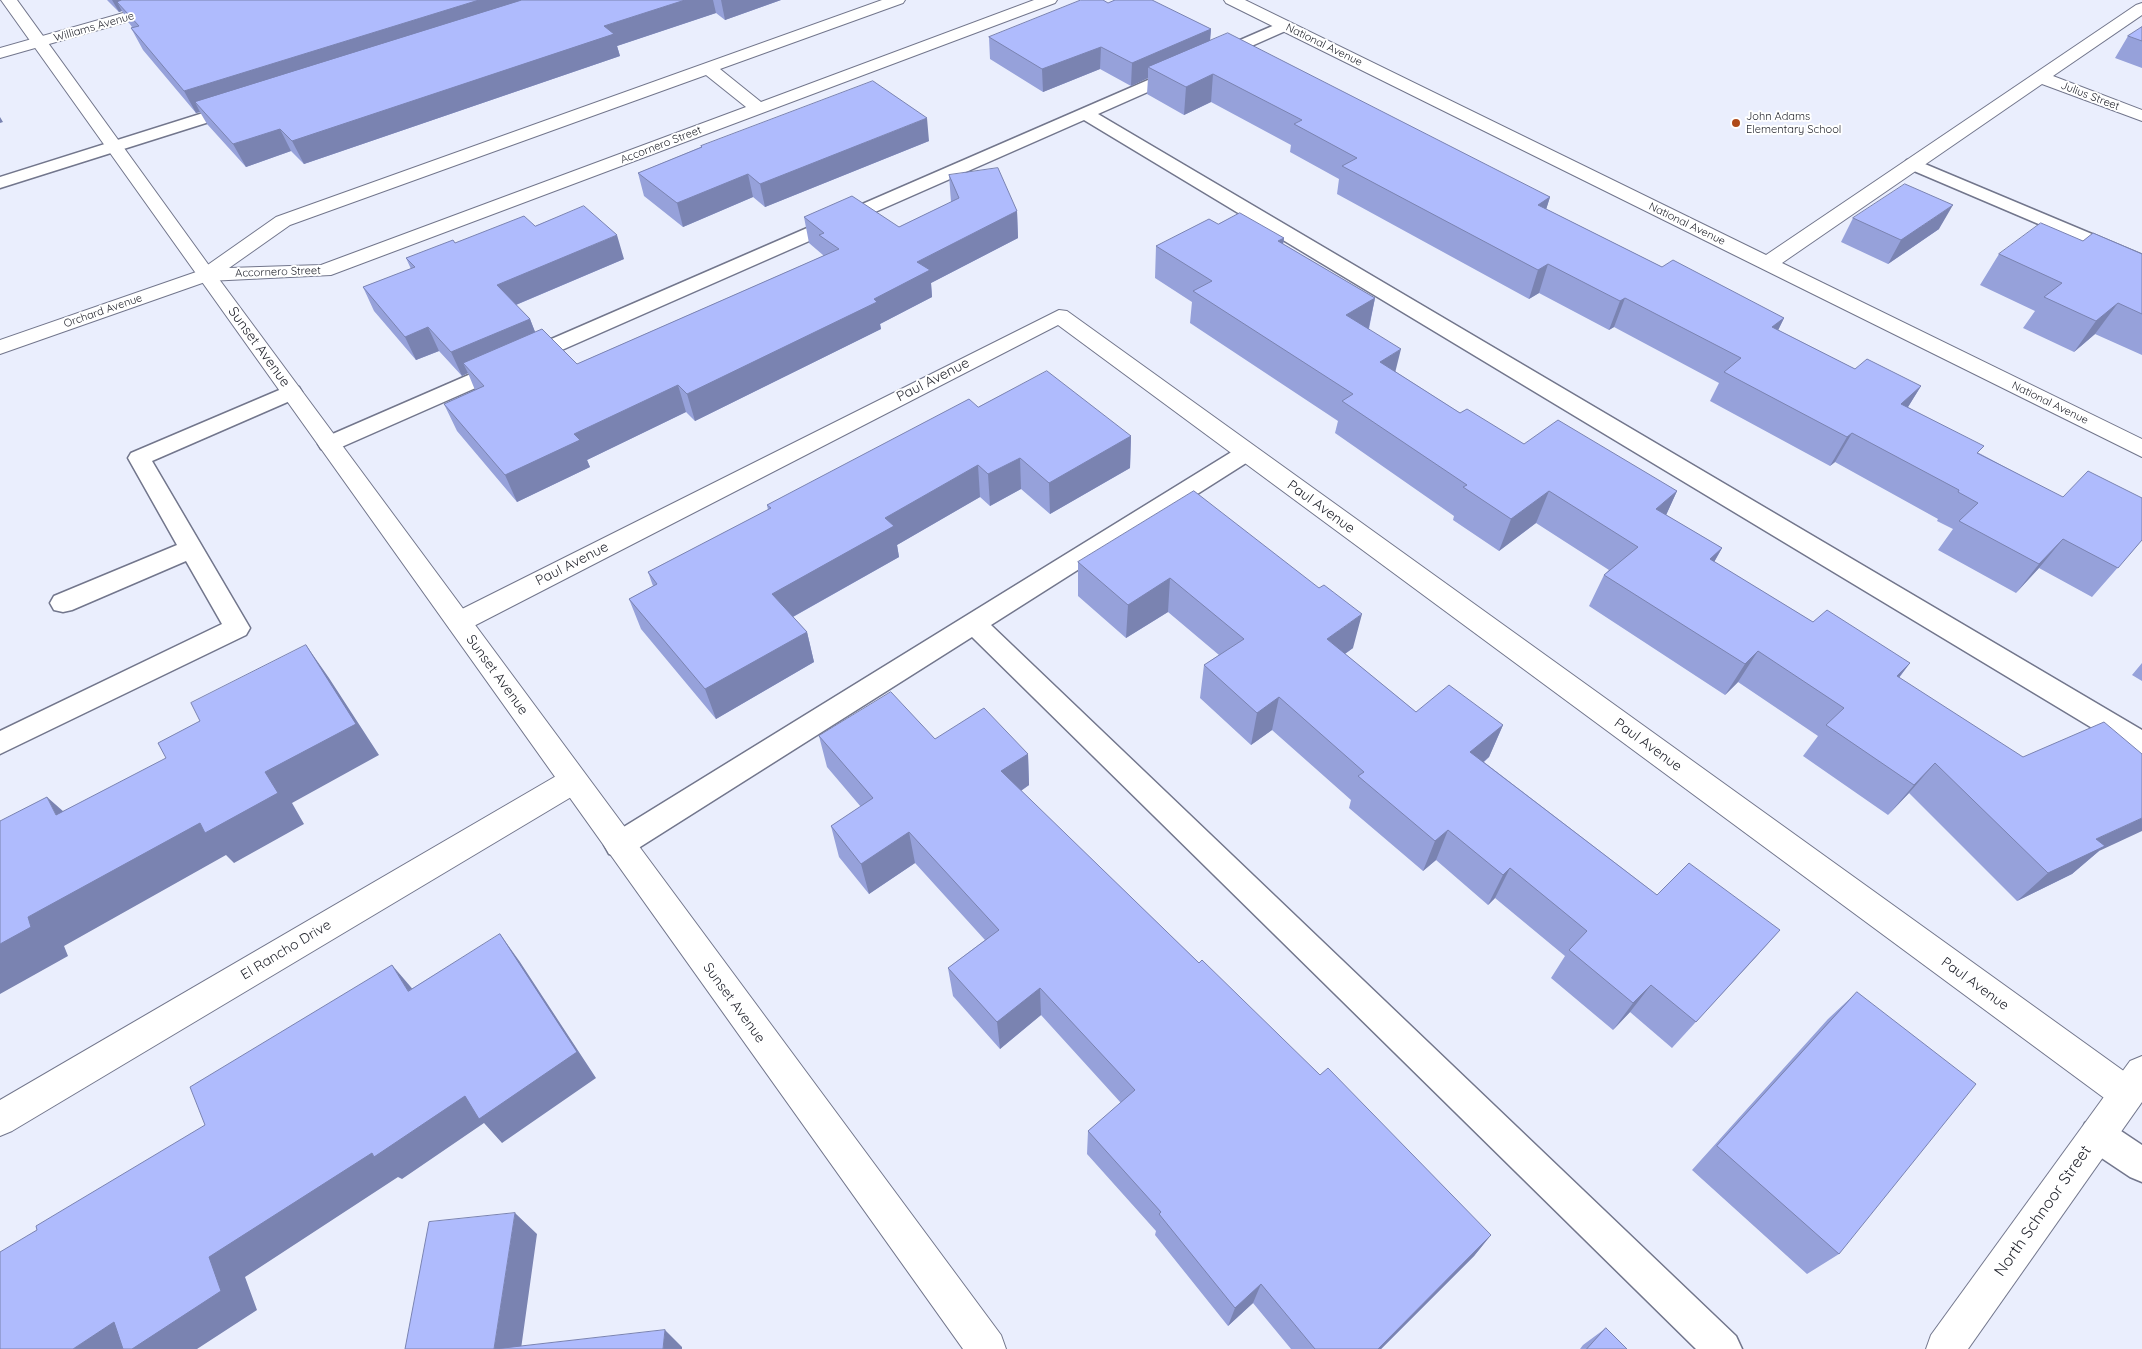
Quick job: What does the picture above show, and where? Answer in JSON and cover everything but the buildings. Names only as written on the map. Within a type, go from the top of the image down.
[{"type":"street","name":"Sunset Avenue","points":[[9,0],[619,845],[987,1349]]},
{"type":"street","name":"Williams Avenue","points":[[0,53],[187,0]]},
{"type":"street","name":"Accornero Street","points":[[206,275],[283,221],[898,0]]},
{"type":"street","name":"Accornero Street","points":[[206,275],[324,271],[1049,0]]},
{"type":"street","name":"National Avenue","points":[[1232,0],[2142,449]]},
{"type":"street","points":[[1767,264],[2142,8]]},
{"type":"street","points":[[708,68],[759,109]]},
{"type":"street","name":"Julius Street","points":[[2039,77],[2142,116]]},
{"type":"street","name":"Orchard Avenue","points":[[0,347],[206,275]]},
{"type":"street","name":"Paul Avenue","points":[[459,622],[1059,316],[1246,453],[2134,1083]]},
{"type":"street","name":"El Rancho Drive","points":[[0,1119],[573,781]]},
{"type":"street","name":"North Schnoor Street","points":[[1945,1349],[2134,1083]]},
{"type":"lane","points":[[329,444],[1284,26]]},
{"type":"lane","points":[[0,183],[253,102]]},
{"type":"lane","points":[[1085,113],[2142,744]]},
{"type":"lane","points":[[1913,164],[2142,262]]},
{"type":"lane","points":[[0,743],[237,628],[139,458],[292,392]]},
{"type":"lane","points":[[619,845],[1246,453]]},
{"type":"lane","points":[[63,603],[191,549]]},
{"type":"lane","points":[[973,624],[1723,1349]]},
{"type":"lane","points":[[2097,1135],[2142,1164]]},
{"type":"place","name":"John Adams Elementary School","points":[[1736,123]]}]
